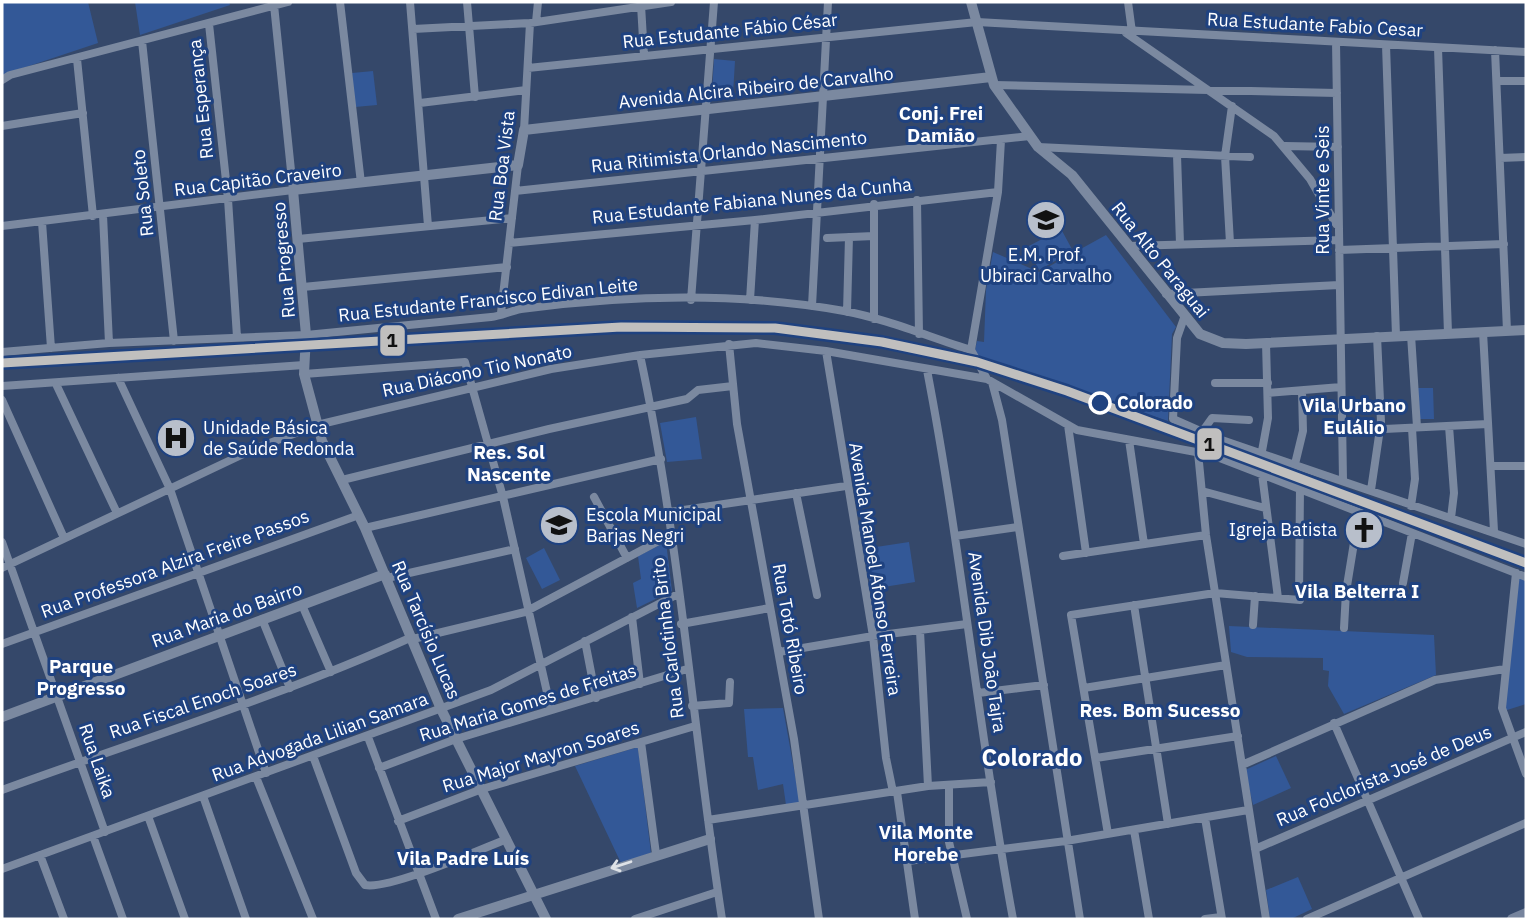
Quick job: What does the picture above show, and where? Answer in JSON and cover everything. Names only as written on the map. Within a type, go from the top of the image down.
[{"type":"main road","points":[[1512,919],[1526,913]]},
{"type":"street","points":[[6,77],[288,2]]},
{"type":"street","points":[[340,2],[361,183]]},
{"type":"street","points":[[410,2],[428,226]]},
{"type":"street","points":[[467,2],[467,28],[475,97]]},
{"type":"street","name":"Rua Boa Vista","points":[[501,313],[524,130],[533,22],[538,2]]},
{"type":"street","points":[[413,29],[467,28],[533,22],[671,2]]},
{"type":"street","points":[[691,300],[708,109],[714,2]]},
{"type":"street","points":[[812,306],[817,160],[828,2]]},
{"type":"street","name":"Rua Alto Paraguai","points":[[971,2],[993,81],[1030,136],[1038,147],[1072,175],[1197,332],[1217,342],[1266,343],[1526,330]]},
{"type":"street","points":[[1128,2],[1128,31],[1285,146],[1310,179],[1337,226]]},
{"type":"street","name":"Rua Progresso","points":[[274,5],[307,340]]},
{"type":"street","points":[[641,5],[644,55]]},
{"type":"street","name":"Rua Estudante Fábio César","points":[[528,68],[977,22]]},
{"type":"street","name":"Rua Estudante Fabio Cesar","points":[[977,22],[1526,52]]},
{"type":"street","name":"Rua Esperança","points":[[209,24],[228,199],[237,337]]},
{"type":"street","name":"Rua Soleto","points":[[142,41],[174,341]]},
{"type":"street","name":"Rua Vinte e Seis","points":[[1336,42],[1343,480]]},
{"type":"street","points":[[1386,45],[1396,335]]},
{"type":"street","points":[[1438,48],[1448,333]]},
{"type":"street","points":[[1495,50],[1507,331]]},
{"type":"street","points":[[77,59],[93,216]]},
{"type":"street","name":"Avenida Alcira Ribeiro de Carvalho","points":[[524,130],[823,96],[993,81],[1163,91],[1210,89],[1337,93]]},
{"type":"street","points":[[1497,81],[1526,81]]},
{"type":"street","points":[[420,103],[526,90]]},
{"type":"street","points":[[1230,243],[1225,156],[1233,106]]},
{"type":"street","points":[[2,126],[83,113]]},
{"type":"street","name":"Rua Ritimista Orlando Nascimento","points":[[515,191],[1030,136]]},
{"type":"street","points":[[1001,140],[998,192],[971,350],[990,381],[1002,421],[1080,919]]},
{"type":"street","points":[[1285,146],[1338,147]]},
{"type":"street","points":[[1038,147],[1250,157]]},
{"type":"street","points":[[1177,155],[1180,244]]},
{"type":"street","points":[[1500,158],[1526,157]]},
{"type":"street","name":"Rua Capitão Craveiro","points":[[2,226],[518,165]]},
{"type":"street","name":"Rua Estudante Fabiana Nunes da Cunha","points":[[509,243],[699,223],[755,220],[874,204],[998,192]]},
{"type":"street","points":[[917,200],[919,334]]},
{"type":"street","points":[[874,204],[874,319]]},
{"type":"street","points":[[103,215],[109,343]]},
{"type":"street","points":[[298,239],[512,218]]},
{"type":"street","points":[[750,300],[755,220]]},
{"type":"street","points":[[42,222],[51,348]]},
{"type":"street","points":[[827,238],[874,236]]},
{"type":"street","points":[[847,312],[849,237]]},
{"type":"street","points":[[1129,246],[1339,240]]},
{"type":"street","points":[[1339,250],[1504,244]]},
{"type":"street","points":[[303,287],[507,267]]},
{"type":"street","points":[[1166,294],[1339,285]]},
{"type":"street","name":"Rua Estudante Francisco Edivan Leite","points":[[2,352],[109,343],[237,337],[307,340],[491,317],[501,313],[578,303],[691,300],[750,300],[847,312],[971,350]]},
{"type":"street","points":[[1184,318],[1177,338],[1173,419],[1202,432],[1412,506],[1526,543]]},
{"type":"street","points":[[1483,332],[1494,531]]},
{"type":"street","points":[[1411,335],[1415,483],[1412,506]]},
{"type":"street","points":[[1371,490],[1380,432],[1377,336]]},
{"type":"street","name":"Rua Tarcísio Lucas","points":[[307,340],[304,370],[317,425],[365,528],[442,709],[546,919]]},
{"type":"street","name":"Rua Diácono Tio Nonato","points":[[6,565],[254,449],[317,425],[551,369],[640,355],[756,343],[827,351],[990,381],[1068,425],[1129,440],[1198,452],[1300,487],[1526,577]]},
{"type":"street","points":[[1262,451],[1268,388],[1266,343]]},
{"type":"street","name":"Rua Totó Ribeiro","points":[[729,344],[750,500],[779,652],[819,919]]},
{"type":"street","name":"Avenida Manoel Afonso Ferreira","points":[[827,351],[846,486],[873,636],[885,749],[908,861],[915,919]]},
{"type":"street","name":"Rua Carlotinha Brito","points":[[640,355],[670,512],[681,624],[722,919]]},
{"type":"street","points":[[2,386],[465,362],[503,497],[526,611],[551,710]]},
{"type":"street","name":"Avenida Dib João Tajra","points":[[927,370],[956,536],[1000,850],[1013,919]]},
{"type":"street","points":[[118,378],[170,489],[266,773]]},
{"type":"street","points":[[55,383],[117,513]]},
{"type":"street","points":[[1215,383],[1302,391],[1341,387]]},
{"type":"street","points":[[342,480],[488,443],[688,399],[698,390],[733,386]]},
{"type":"street","points":[[1295,464],[1303,431],[1302,391]]},
{"type":"street","points":[[2,400],[64,538]]},
{"type":"street","points":[[1202,432],[1212,418],[1249,420]]},
{"type":"street","points":[[1343,431],[1380,432],[1488,424]]},
{"type":"street","points":[[1068,425],[1086,553]]},
{"type":"street","points":[[1449,426],[1454,493],[1451,518]]},
{"type":"street","points":[[1129,440],[1144,544]]},
{"type":"street","points":[[1198,452],[1206,535],[1266,919]]},
{"type":"street","points":[[365,528],[661,459]]},
{"type":"street","points":[[1492,466],[1526,466]]},
{"type":"street","points":[[1262,474],[1278,598]]},
{"type":"street","points":[[670,512],[846,486]]},
{"type":"street","points":[[1108,834],[1071,615],[1215,593],[1299,600],[1300,487]]},
{"type":"street","points":[[1202,491],[1265,508]]},
{"type":"street","points":[[796,493],[817,595]]},
{"type":"street","points":[[594,497],[627,558]]},
{"type":"street","points":[[1344,628],[1346,592],[1359,512]]},
{"type":"street","name":"Rua Professora Alzira Freire Passos","points":[[2,644],[359,515]]},
{"type":"street","points":[[956,536],[1018,527]]},
{"type":"street","points":[[1403,583],[1412,533]]},
{"type":"street","name":"Rua Fiscal Enoch Soares","points":[[2,790],[160,732],[245,705],[412,638],[526,611],[672,534]]},
{"type":"street","points":[[1063,556],[1206,535]]},
{"type":"street","name":"Rua Laika","points":[[2,542],[6,565],[58,695],[105,831]]},
{"type":"street","name":"Rua Maria do Bairro","points":[[2,717],[221,634],[386,576],[514,550]]},
{"type":"street","points":[[1516,573],[1502,708],[1526,774]]},
{"type":"street","name":"Rua Advogada Lilian Samara","points":[[2,869],[491,690],[678,594]]},
{"type":"street","points":[[1253,625],[1255,596]]},
{"type":"street","points":[[302,605],[331,672]]},
{"type":"street","points":[[1134,606],[1168,824]]},
{"type":"street","points":[[681,624],[770,608]]},
{"type":"street","points":[[632,617],[640,684]]},
{"type":"street","points":[[262,619],[290,688]]},
{"type":"street","points":[[779,652],[967,624]]},
{"type":"street","points":[[920,631],[928,786]]},
{"type":"street","points":[[585,641],[596,698]]},
{"type":"street","points":[[1084,688],[1226,665]]},
{"type":"street","name":"Rua Maria Gomes de Freitas","points":[[379,768],[456,739],[687,669]]},
{"type":"street","points":[[1242,765],[1435,680],[1505,669]]},
{"type":"street","points":[[692,706],[729,703],[730,682]]},
{"type":"street","points":[[978,693],[1044,685]]},
{"type":"street","points":[[1334,723],[1419,919]]},
{"type":"street","name":"Rua Major Mayron Soares","points":[[398,821],[482,789],[695,726]]},
{"type":"street","name":"Rua Folclorista José de Deus","points":[[1255,849],[1526,732]]},
{"type":"street","points":[[1096,758],[1238,736]]},
{"type":"street","points":[[368,737],[436,919]]},
{"type":"street","points":[[641,742],[656,854]]},
{"type":"street","points":[[313,757],[362,883],[375,886],[507,839]]},
{"type":"street","points":[[256,777],[313,919]]},
{"type":"street","points":[[708,820],[928,786],[991,782]]},
{"type":"street","points":[[949,786],[951,853],[967,919]]},
{"type":"street","points":[[203,796],[246,919]]},
{"type":"street","points":[[908,861],[951,853],[1000,850],[1066,841],[1248,810]]},
{"type":"street","points":[[148,816],[185,919]]},
{"type":"street","points":[[1205,818],[1221,918],[1205,919]]},
{"type":"street","points":[[1307,919],[1526,824]]},
{"type":"street","points":[[1134,830],[1149,919]]},
{"type":"street","points":[[93,836],[123,919]]},
{"type":"street","points":[[458,919],[710,839]]},
{"type":"street","points":[[40,855],[64,919]]},
{"type":"street","points":[[635,919],[718,892]]},
{"type":"street","points":[[303,899],[307,919]]},
{"type":"shaded area","points":[[2,2],[88,2],[98,43],[2,75]]},
{"type":"shaded area","points":[[135,2],[229,2],[230,5],[140,35]]},
{"type":"shaded area","points":[[714,59],[735,61],[733,94],[712,93]]},
{"type":"shaded area","points":[[373,71],[377,105],[355,107],[352,73]]},
{"type":"shaded area","points":[[1061,229],[1073,251],[1039,270],[1027,247]]},
{"type":"shaded area","points":[[1106,235],[1176,327],[1172,334],[1168,421],[978,357],[975,350],[977,341],[984,342],[986,290],[993,252],[1039,272]]},
{"type":"shaded area","points":[[1418,388],[1433,388],[1434,419],[1419,419]]},
{"type":"shaded area","points":[[696,417],[702,459],[667,462],[660,423]]},
{"type":"shaded area","points":[[666,542],[672,591],[637,608],[633,583],[641,579],[638,556]]},
{"type":"shaded area","points":[[909,542],[915,582],[871,589],[863,549]]},
{"type":"shaded area","points":[[544,548],[560,580],[542,589],[526,558]]},
{"type":"shaded area","points":[[1519,578],[1526,581],[1526,704],[1504,711]]},
{"type":"shaded area","points":[[1229,626],[1434,635],[1436,675],[1344,714],[1328,686],[1329,671],[1323,670],[1323,658],[1247,657],[1231,652]]},
{"type":"shaded area","points":[[783,708],[800,803],[786,805],[783,784],[758,790],[753,757],[748,757],[744,709]]},
{"type":"shaded area","points":[[638,747],[651,853],[621,863],[575,766]]},
{"type":"shaded area","points":[[1276,756],[1291,788],[1253,805],[1245,770]]},
{"type":"shaded area","points":[[1298,877],[1312,909],[1291,919],[1270,919],[1266,890]]},
{"type":"transit line","name":"1","points":[[2,363],[621,327],[775,328],[882,342],[977,362],[1067,391],[1526,563]]},
{"type":"place","name":"E.M. Prof. Ubiraci Carvalho","points":[[1046,220]]},
{"type":"place","name":"Colorado","points":[[1100,403]]},
{"type":"place","name":"Unidade Básica de Saúde Redonda","points":[[176,438]]},
{"type":"place","name":"Escola Municipal Barjas Negri","points":[[559,525]]},
{"type":"place","name":"Igreja Batista","points":[[1364,530]]},
{"type":"district","name":"Conj. Frei Damião","points":[[941,124]]},
{"type":"district","name":"Vila Urbano Eulálio","points":[[1354,416]]},
{"type":"district","name":"Res. Sol Nascente","points":[[509,463]]},
{"type":"district","name":"Vila Belterra I","points":[[1357,591]]},
{"type":"district","name":"Parque Progresso","points":[[81,677]]},
{"type":"district","name":"Res. Bom Sucesso","points":[[1160,710]]},
{"type":"district","name":"Colorado","points":[[1032,758]]},
{"type":"district","name":"Vila Monte Horebe","points":[[926,843]]},
{"type":"district","name":"Vila Padre Luís","points":[[463,858]]}]
